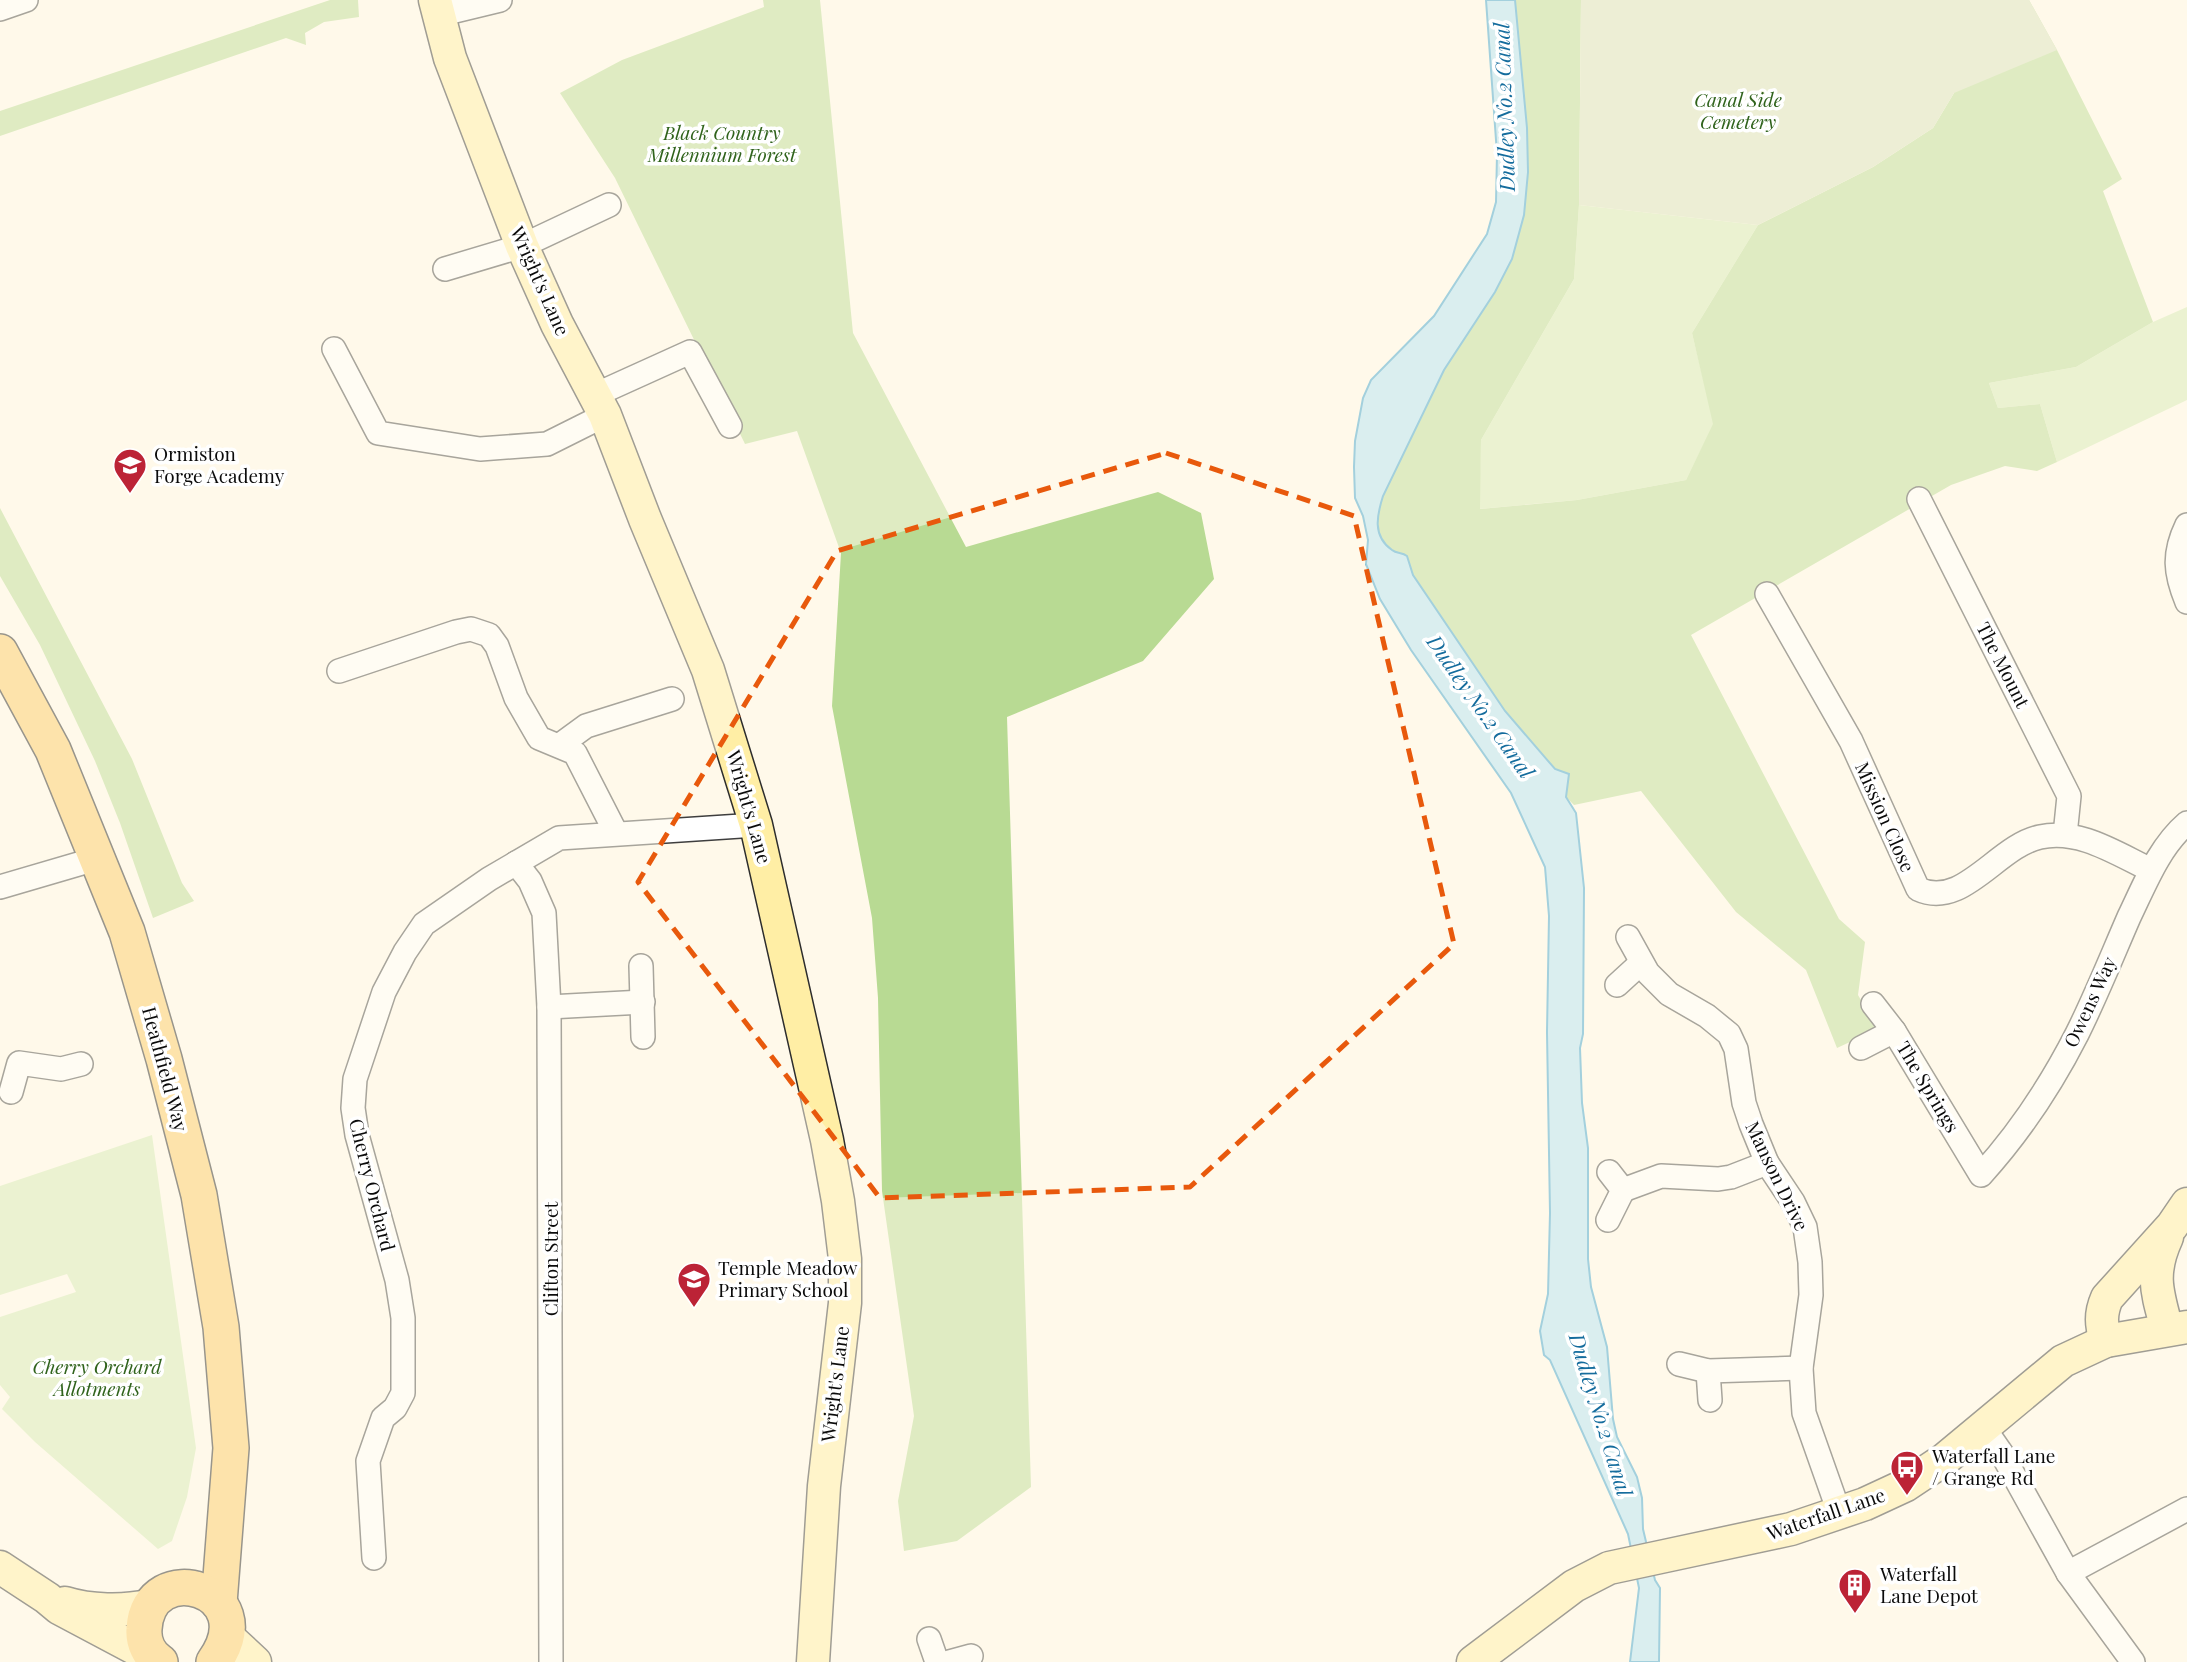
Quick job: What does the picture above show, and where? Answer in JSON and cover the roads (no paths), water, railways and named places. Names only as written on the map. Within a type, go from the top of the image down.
[{"type":"main road","name":"Heathfield Way","points":[[0,652],[53,750],[127,932],[158,1037],[199,1195],[222,1340],[231,1448],[219,1602],[226,1616],[221,1649]]},
{"type":"main road","name":"Heathfield Way","points":[[182,1588],[226,1512]]},
{"type":"main road","points":[[158,1661],[146,1647],[144,1630],[149,1606],[162,1592],[182,1588],[202,1589],[219,1602]]},
{"type":"street","points":[[0,9],[26,0]]},
{"type":"street","points":[[437,8],[500,0]]},
{"type":"street","name":"Wright's Lane","points":[[437,8],[450,58],[522,246],[557,324],[600,405],[708,670],[756,825],[827,1140],[845,1259],[845,1303],[824,1486],[813,1662]]},
{"type":"street","points":[[445,269],[522,246],[609,205]]},
{"type":"street","points":[[334,349],[378,433],[480,449],[547,443],[600,405],[690,352],[730,426]]},
{"type":"street","name":"The Mount","points":[[1919,499],[2068,796],[2066,835]]},
{"type":"street","points":[[2187,525],[2178,545],[2177,575],[2187,602]]},
{"type":"street","name":"Mission Close","points":[[1767,594],[1851,741],[1918,889],[1936,894],[1953,892],[2009,852],[2039,837],[2066,835],[2082,838],[2151,870]]},
{"type":"street","points":[[339,671],[456,632],[471,629],[489,635],[497,646],[516,698],[539,738],[575,753],[616,834]]},
{"type":"street","points":[[560,745],[586,726],[672,699]]},
{"type":"street","name":"Owens Way","points":[[1981,1175],[2010,1143],[2039,1100],[2076,1035],[2151,870],[2175,832],[2187,822]]},
{"type":"street","name":"Cherry Orchard","points":[[374,1558],[368,1461],[383,1418],[395,1408],[403,1393],[403,1318],[397,1280],[357,1135],[353,1108],[355,1079],[384,992],[405,952],[424,924],[559,838],[756,825]]},
{"type":"street","points":[[0,887],[99,859]]},
{"type":"street","name":"Clifton Street","points":[[516,863],[530,881],[544,914],[549,1007],[551,1662]]},
{"type":"street","name":"Manson Drive","points":[[1628,937],[1641,963],[1669,994],[1707,1016],[1729,1034],[1736,1049],[1744,1103],[1767,1163],[1793,1202],[1805,1227],[1811,1295],[1801,1368],[1804,1413],[1839,1512]]},
{"type":"street","points":[[1617,985],[1641,963]]},
{"type":"street","points":[[641,966],[643,1037]]},
{"type":"street","points":[[549,1007],[643,1002]]},
{"type":"street","points":[[1873,1004],[1894,1031]]},
{"type":"street","name":"The Springs","points":[[1861,1048],[1894,1031],[1981,1175]]},
{"type":"street","points":[[11,1092],[10,1057],[61,1069],[81,1064]]},
{"type":"street","points":[[1608,1220],[1616,1181],[1661,1176],[1718,1180],[1767,1163]]},
{"type":"street","points":[[2177,1328],[2156,1285],[2158,1256],[2179,1215]]},
{"type":"street","points":[[2105,1342],[2101,1310],[2107,1298],[2179,1215]]},
{"type":"street","name":"Waterfall Lane","points":[[1473,1662],[1574,1586],[1609,1569],[1791,1529],[1906,1485],[1984,1428],[2063,1360],[2105,1342],[2177,1328]]},
{"type":"street","points":[[1679,1364],[1708,1371],[1801,1368]]},
{"type":"street","points":[[1708,1371],[1710,1401]]},
{"type":"street","points":[[1984,1428],[2002,1454],[2068,1573],[2133,1662]]},
{"type":"street","points":[[2068,1573],[2187,1509]]},
{"type":"street","points":[[0,1567],[59,1608],[158,1661]]},
{"type":"street","points":[[47,1598],[75,1606],[149,1606]]},
{"type":"street","points":[[929,1639],[937,1662]]},
{"type":"street","points":[[221,1649],[255,1662]]},
{"type":"street","points":[[949,1662],[971,1656]]},
{"type":"water","name":"Dudley No.2 Canal","points":[[1486,0],[1515,0],[1527,128],[1528,172],[1524,215],[1512,259],[1495,292],[1444,370],[1383,496],[1378,525],[1381,538],[1386,544],[1394,551],[1407,556],[1413,575],[1505,711],[1555,769],[1569,774],[1566,797],[1576,813],[1584,888],[1583,1034],[1580,1048],[1582,1103],[1588,1148],[1588,1259],[1591,1287],[1607,1347],[1613,1419],[1617,1437],[1637,1477],[1642,1498],[1643,1529],[1655,1580],[1660,1588],[1659,1662],[1630,1662],[1639,1588],[1628,1534],[1550,1360],[1544,1355],[1540,1331],[1548,1294],[1550,1213],[1547,1032],[1549,916],[1545,867],[1511,793],[1411,650],[1380,599],[1366,564],[1368,540],[1363,516],[1355,498],[1355,441],[1363,398],[1371,380],[1434,316],[1487,234],[1496,202],[1497,154]]},
{"type":"place","name":"Ormiston Forge Academy","points":[[130,495]]},
{"type":"place","name":"Temple Meadow Primary School","points":[[694,1309]]},
{"type":"place","name":"Waterfall Lane / Grange Rd","points":[[1907,1497]]},
{"type":"place","name":"Waterfall Lane Depot","points":[[1855,1615]]},
{"type":"park label","name":"Canal Side Cemetery","points":[[1738,111]]},
{"type":"park label","name":"Black Country Millennium Forest","points":[[722,144]]},
{"type":"park label","name":"Cherry Orchard Allotments","points":[[97,1378]]}]
